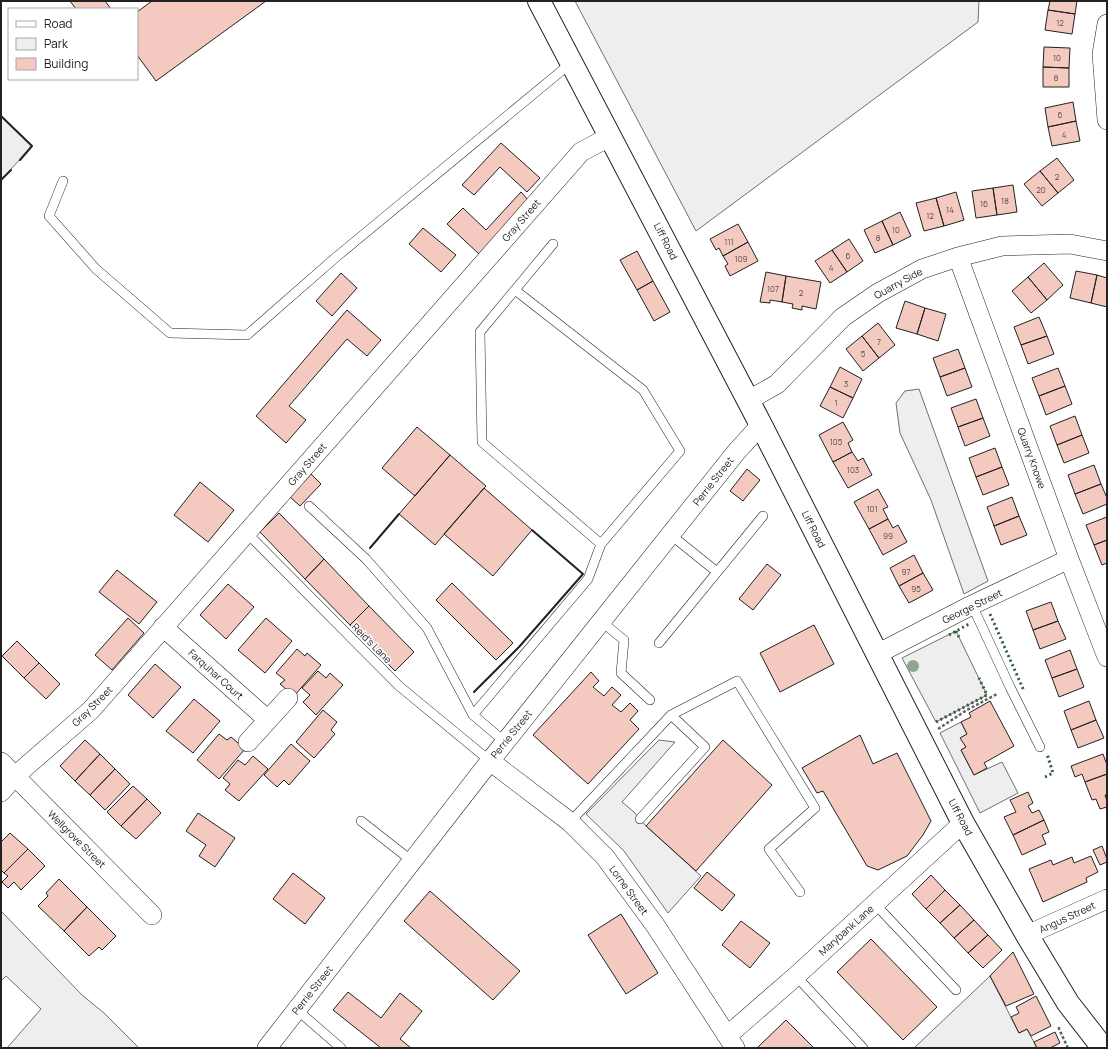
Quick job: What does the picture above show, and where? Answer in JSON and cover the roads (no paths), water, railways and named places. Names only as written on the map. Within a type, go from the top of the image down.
[{"type":"street","name":"Liff Road","points":[[539,1],[749,400],[963,823],[1068,1003],[1103,1048]]},
{"type":"street","points":[[1107,24],[1102,54],[1107,120]]},
{"type":"street","name":"Gray Street","points":[[1,792],[15,776],[91,710],[581,152],[611,136]]},
{"type":"street","name":"Quarry Side","points":[[749,400],[777,384],[843,317],[878,293],[922,269],[1002,246],[1070,244],[1107,251]]},
{"type":"street","name":"Quarry Knowe","points":[[958,258],[1069,559],[1107,657]]},
{"type":"street","name":"Perrie Street","points":[[267,1048],[505,742],[737,451],[761,425]]},
{"type":"street","name":"George Street","points":[[877,654],[972,605],[1069,559]]},
{"type":"street","name":"Farquhar Court","points":[[164,627],[268,720]]},
{"type":"street","points":[[248,742],[288,698]]},
{"type":"street","name":"Lorne Street","points":[[490,761],[570,822],[605,857],[655,925],[731,1042]]},
{"type":"street","name":"Wellgrove Street","points":[[1,762],[152,915]]},
{"type":"street","name":"Marybank Lane","points":[[731,1042],[796,976],[963,823]]},
{"type":"street","name":"Angus Street","points":[[1027,935],[1107,899]]},
{"type":"lane","points":[[63,181],[49,216],[96,269],[170,333],[247,335],[335,258],[572,63]]},
{"type":"lane","points":[[553,244],[480,332],[482,442],[602,544]]},
{"type":"lane","points":[[473,715],[588,579],[602,544],[680,451],[643,390],[516,290]]},
{"type":"lane","points":[[309,506],[366,559],[427,628],[473,715],[505,742]]},
{"type":"lane","points":[[659,643],[763,516]]},
{"type":"lane","name":"Reid's Lane","points":[[247,533],[399,686],[490,761]]},
{"type":"lane","points":[[671,535],[717,572]]},
{"type":"lane","points":[[972,605],[1040,747]]},
{"type":"lane","points":[[602,622],[624,640],[621,673],[650,700]]},
{"type":"lane","points":[[570,822],[671,715],[737,681],[815,808],[769,849],[800,892]]},
{"type":"lane","points":[[640,819],[705,747],[671,715]]},
{"type":"lane","points":[[361,821],[412,862]]},
{"type":"lane","points":[[874,904],[956,990]]},
{"type":"lane","points":[[796,976],[863,1048]]},
{"type":"lane","points":[[296,1009],[341,1048]]}]
